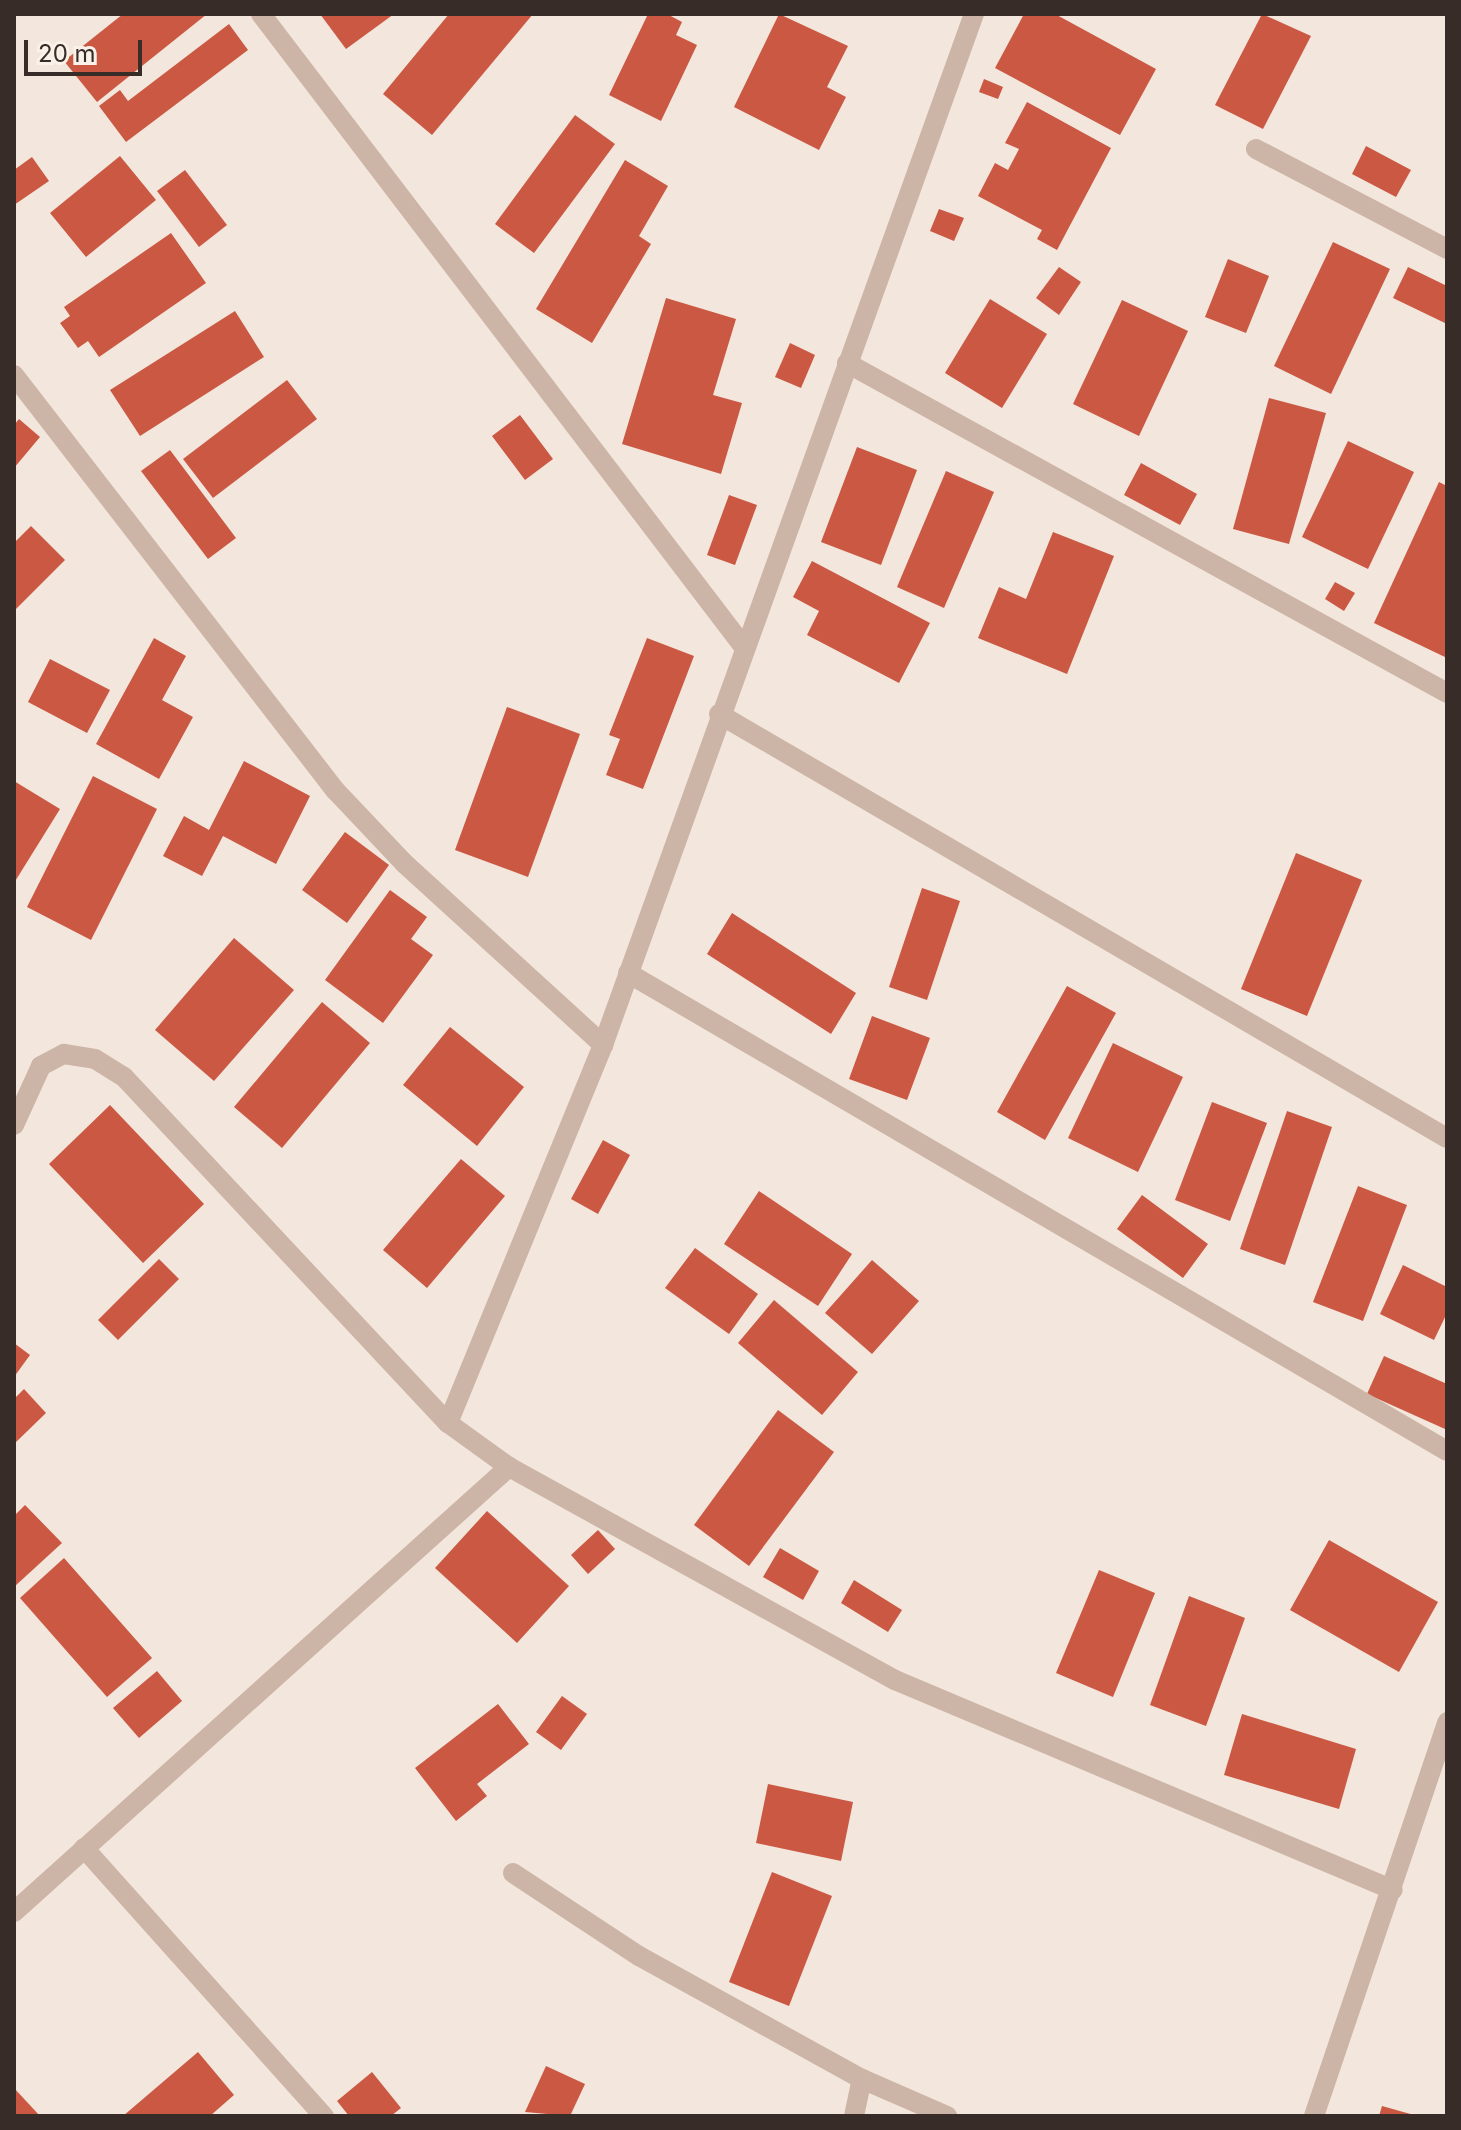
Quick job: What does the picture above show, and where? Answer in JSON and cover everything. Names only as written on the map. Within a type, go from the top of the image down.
[{"type":"street","points":[[261,14],[744,647]]},
{"type":"street","points":[[448,1423],[603,1045],[719,714],[974,14]]},
{"type":"street","points":[[1256,149],[1447,249]]},
{"type":"street","points":[[847,363],[1447,693]]},
{"type":"street","points":[[14,375],[335,790],[404,863],[603,1045]]},
{"type":"street","points":[[719,714],[1447,1138]]},
{"type":"street","points":[[628,973],[1447,1451]]},
{"type":"street","points":[[14,1125],[41,1066],[64,1054],[95,1059],[124,1077],[448,1423],[509,1467],[895,1680],[1393,1890]]},
{"type":"street","points":[[14,1912],[509,1467]]},
{"type":"street","points":[[1314,2116],[1393,1890],[1447,1722]]},
{"type":"street","points":[[84,1848],[324,2116]]},
{"type":"street","points":[[513,1873],[639,1956],[862,2079],[947,2116]]},
{"type":"street","points":[[854,2116],[862,2079]]},
{"type":"building","points":[[123,14],[207,14],[97,102],[64,61]]},
{"type":"building","points":[[320,14],[394,14],[346,49]]},
{"type":"building","points":[[449,14],[533,14],[432,135],[383,94]]},
{"type":"building","points":[[648,14],[667,14],[682,22],[676,35],[697,45],[661,121],[609,95]]},
{"type":"building","points":[[779,14],[848,46],[827,87],[846,97],[819,150],[734,107]]},
{"type":"building","points":[[1024,14],[1055,14],[1156,69],[1120,135],[995,68]]},
{"type":"building","points":[[1262,14],[1311,36],[1263,129],[1215,105]]},
{"type":"building","points":[[229,24],[248,50],[126,142],[99,106],[120,90],[128,101]]},
{"type":"building","points":[[984,79],[1003,87],[998,99],[979,92]]},
{"type":"building","points":[[1027,102],[1111,148],[1057,250],[1037,239],[1042,230],[978,196],[995,163],[1008,170],[1019,149],[1005,143]]},
{"type":"building","points":[[575,115],[615,144],[534,253],[495,224]]},
{"type":"building","points":[[1366,146],[1411,170],[1396,197],[1352,174]]},
{"type":"building","points":[[120,156],[156,200],[86,257],[50,213]]},
{"type":"building","points":[[32,157],[49,181],[14,205],[14,170]]},
{"type":"building","points":[[625,160],[668,186],[639,236],[651,244],[592,343],[536,309]]},
{"type":"building","points":[[185,170],[227,225],[199,247],[157,191]]},
{"type":"building","points":[[939,209],[964,218],[954,241],[930,231]]},
{"type":"building","points":[[171,233],[206,283],[99,357],[88,341],[78,348],[60,323],[70,316],[64,307]]},
{"type":"building","points":[[1333,242],[1390,269],[1331,394],[1274,366]]},
{"type":"building","points":[[1228,259],[1269,276],[1246,333],[1205,317]]},
{"type":"building","points":[[1059,267],[1081,282],[1059,315],[1036,298]]},
{"type":"building","points":[[1408,267],[1447,286],[1447,324],[1393,298]]},
{"type":"building","points":[[666,298],[736,319],[713,395],[742,403],[721,474],[622,444]]},
{"type":"building","points":[[990,299],[1047,334],[1002,408],[945,373]]},
{"type":"building","points":[[1122,300],[1188,331],[1139,436],[1073,404]]},
{"type":"building","points":[[235,311],[264,357],[140,436],[110,390]]},
{"type":"building","points":[[790,343],[815,355],[801,388],[775,377]]},
{"type":"building","points":[[287,380],[317,419],[213,498],[183,459]]},
{"type":"building","points":[[1269,398],[1326,413],[1289,544],[1233,529]]},
{"type":"building","points":[[520,415],[553,459],[525,480],[492,436]]},
{"type":"building","points":[[19,419],[40,437],[14,468],[14,425]]},
{"type":"building","points":[[1348,441],[1414,472],[1368,569],[1302,537]]},
{"type":"building","points":[[857,447],[917,470],[881,565],[821,542]]},
{"type":"building","points":[[170,450],[236,538],[208,559],[141,471]]},
{"type":"building","points":[[1141,463],[1197,494],[1180,525],[1124,495]]},
{"type":"building","points":[[946,471],[994,492],[944,608],[897,587]]},
{"type":"building","points":[[1439,482],[1447,486],[1447,658],[1374,623]]},
{"type":"building","points":[[729,495],[757,505],[735,565],[707,555]]},
{"type":"building","points":[[31,526],[65,560],[14,611],[14,543]]},
{"type":"building","points":[[1053,532],[1114,556],[1067,674],[978,638],[999,587],[1026,599]]},
{"type":"building","points":[[812,561],[930,623],[899,683],[807,635],[819,611],[793,597]]},
{"type":"building","points":[[1335,582],[1355,593],[1344,611],[1325,599]]},
{"type":"building","points":[[154,638],[186,656],[162,700],[193,717],[159,779],[96,744]]},
{"type":"building","points":[[647,638],[694,656],[643,789],[606,775],[620,739],[609,735]]},
{"type":"building","points":[[50,659],[110,690],[87,733],[28,702]]},
{"type":"building","points":[[507,707],[580,734],[528,877],[455,850]]},
{"type":"building","points":[[244,761],[310,796],[276,864],[223,836],[202,876],[163,856],[184,816],[209,830]]},
{"type":"building","points":[[93,776],[157,809],[91,940],[27,907]]},
{"type":"building","points":[[14,781],[60,809],[14,883]]},
{"type":"building","points":[[345,832],[389,865],[347,923],[302,890]]},
{"type":"building","points":[[1296,853],[1362,880],[1307,1016],[1241,989]]},
{"type":"building","points":[[922,888],[960,901],[927,1000],[889,987]]},
{"type":"building","points":[[390,890],[427,917],[411,939],[433,955],[383,1023],[325,980]]},
{"type":"building","points":[[732,913],[856,993],[831,1034],[707,954]]},
{"type":"building","points":[[234,938],[294,990],[214,1081],[155,1030]]},
{"type":"building","points":[[1067,986],[1116,1013],[1045,1140],[997,1112]]},
{"type":"building","points":[[322,1002],[370,1043],[282,1148],[234,1107]]},
{"type":"building","points":[[872,1016],[930,1038],[907,1100],[849,1079]]},
{"type":"building","points":[[450,1027],[524,1087],[477,1146],[403,1085]]},
{"type":"building","points":[[1113,1043],[1183,1077],[1138,1172],[1068,1138]]},
{"type":"building","points":[[1212,1102],[1267,1123],[1230,1221],[1175,1200]]},
{"type":"building","points":[[110,1105],[204,1204],[143,1263],[49,1164]]},
{"type":"building","points":[[1287,1111],[1332,1127],[1285,1265],[1240,1249]]},
{"type":"building","points":[[603,1140],[630,1155],[598,1214],[571,1199]]},
{"type":"building","points":[[461,1159],[505,1196],[427,1288],[383,1250]]},
{"type":"building","points":[[1358,1186],[1407,1205],[1363,1321],[1313,1302]]},
{"type":"building","points":[[759,1191],[852,1254],[818,1306],[724,1244]]},
{"type":"building","points":[[1142,1195],[1208,1244],[1183,1278],[1117,1229]]},
{"type":"building","points":[[695,1248],[758,1294],[729,1334],[665,1288]]},
{"type":"building","points":[[159,1259],[179,1279],[118,1340],[98,1320]]},
{"type":"building","points":[[872,1260],[919,1301],[872,1354],[825,1313]]},
{"type":"building","points":[[1403,1265],[1447,1287],[1447,1313],[1434,1340],[1380,1314]]},
{"type":"building","points":[[774,1300],[858,1372],[822,1415],[738,1343]]},
{"type":"building","points":[[14,1343],[30,1355],[14,1377]]},
{"type":"building","points":[[1384,1356],[1447,1384],[1445,1429],[1367,1394]]},
{"type":"building","points":[[24,1389],[46,1413],[14,1444],[14,1399]]},
{"type":"building","points":[[778,1410],[834,1452],[749,1566],[694,1525]]},
{"type":"building","points":[[25,1505],[62,1543],[14,1587],[14,1516]]},
{"type":"building","points":[[487,1511],[569,1586],[517,1643],[435,1568]]},
{"type":"building","points":[[598,1530],[615,1549],[588,1574],[571,1555]]},
{"type":"building","points":[[1329,1540],[1438,1602],[1399,1672],[1290,1610]]},
{"type":"building","points":[[780,1548],[819,1571],[803,1600],[763,1577]]},
{"type":"building","points":[[64,1558],[152,1658],[107,1697],[20,1598]]},
{"type":"building","points":[[1099,1570],[1155,1593],[1113,1697],[1056,1673]]},
{"type":"building","points":[[854,1580],[902,1610],[888,1632],[841,1603]]},
{"type":"building","points":[[1189,1596],[1245,1618],[1206,1726],[1150,1705]]},
{"type":"building","points":[[157,1671],[182,1701],[139,1738],[113,1708]]},
{"type":"building","points":[[562,1696],[587,1714],[561,1750],[536,1732]]},
{"type":"building","points":[[498,1704],[529,1744],[477,1784],[487,1796],[456,1821],[415,1768]]},
{"type":"building","points":[[1242,1714],[1356,1749],[1339,1809],[1224,1775]]},
{"type":"building","points":[[768,1784],[853,1802],[841,1861],[756,1843]]},
{"type":"building","points":[[772,1872],[832,1896],[789,2006],[729,1982]]},
{"type":"building","points":[[198,2052],[234,2095],[210,2116],[123,2116]]},
{"type":"building","points":[[546,2066],[585,2084],[570,2116],[525,2112]]},
{"type":"building","points":[[372,2072],[401,2108],[391,2116],[349,2116],[337,2101]]},
{"type":"building","points":[[14,2088],[40,2116],[14,2116]]},
{"type":"building","points":[[1382,2106],[1414,2115],[1414,2116],[1379,2116]]}]
